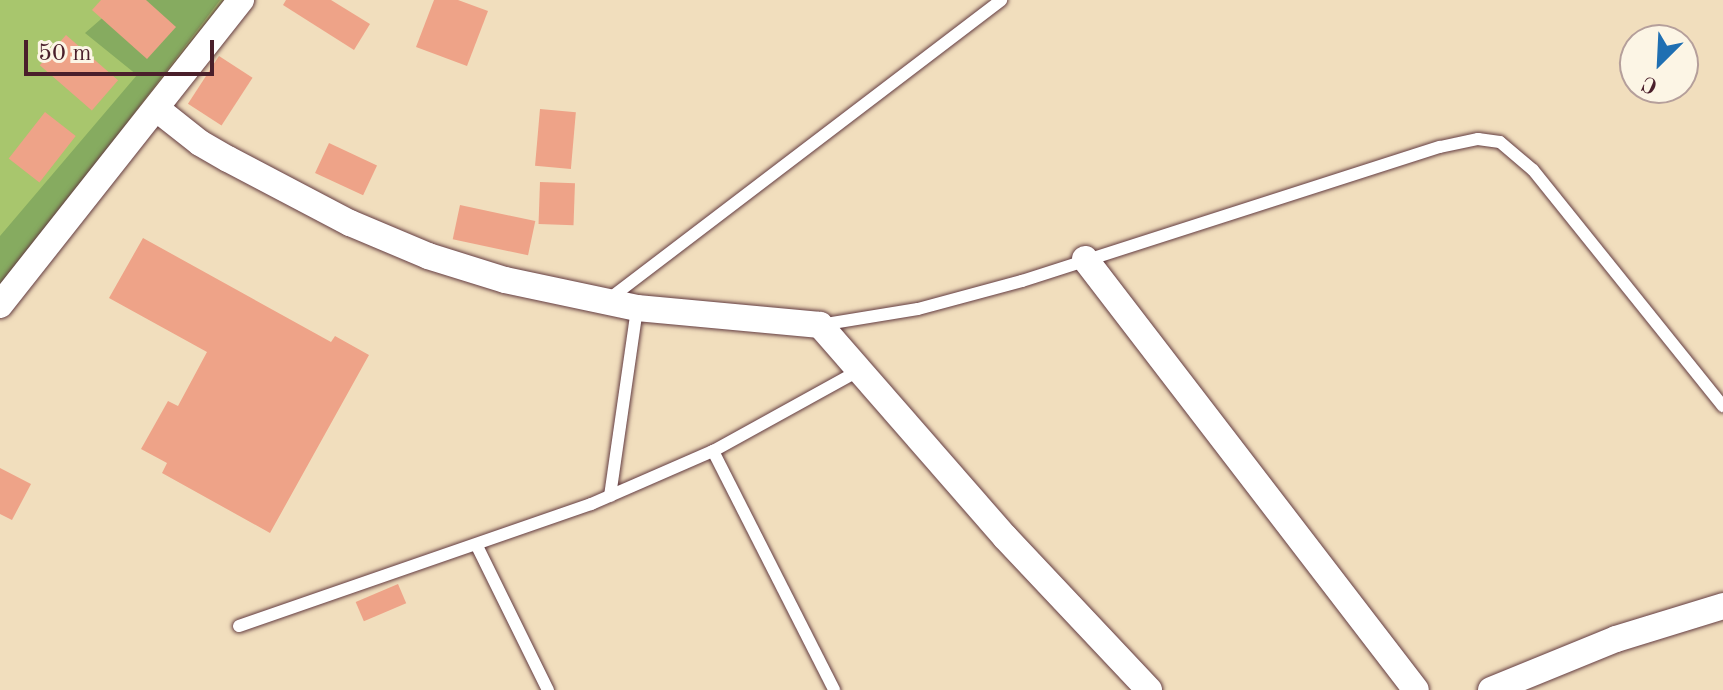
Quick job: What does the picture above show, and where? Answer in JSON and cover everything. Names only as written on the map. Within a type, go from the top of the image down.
[{"type":"street","points":[[0,305],[241,0]]},
{"type":"street","points":[[157,109],[200,143],[350,223],[428,256],[505,280],[637,308],[820,325],[1005,537],[1149,690]]},
{"type":"street","points":[[1085,259],[1416,690]]},
{"type":"street","points":[[1491,690],[1616,639],[1723,606]]},
{"type":"lane","points":[[607,301],[1001,0]]},
{"type":"lane","points":[[820,325],[918,309],[1440,147],[1478,139],[1500,142],[1533,170],[1723,406]]},
{"type":"lane","points":[[610,496],[637,308]]},
{"type":"lane","points":[[239,626],[477,546],[610,496],[713,451],[860,370]]},
{"type":"lane","points":[[713,451],[834,690]]},
{"type":"lane","points":[[477,546],[548,690]]},
{"type":"green space","points":[[0,0],[234,0],[0,303]]},
{"type":"green space","points":[[123,0],[220,0],[0,290],[0,236],[137,75],[85,33]]},
{"type":"building","points":[[101,0],[146,0],[176,27],[147,59],[92,10]]},
{"type":"building","points":[[286,0],[331,0],[370,24],[354,50],[283,5]]},
{"type":"building","points":[[434,0],[458,0],[488,11],[467,66],[416,47]]},
{"type":"building","points":[[66,35],[118,80],[92,110],[40,65]]},
{"type":"building","points":[[219,56],[253,78],[222,126],[188,104]]},
{"type":"building","points":[[540,109],[576,112],[571,169],[535,166]]},
{"type":"building","points":[[45,112],[76,136],[39,183],[9,158]]},
{"type":"building","points":[[329,143],[377,165],[363,195],[315,173]]},
{"type":"building","points":[[540,182],[575,183],[574,225],[539,224]]},
{"type":"building","points":[[460,205],[535,221],[528,255],[453,239]]},
{"type":"building","points":[[143,238],[331,342],[335,336],[369,355],[270,533],[162,473],[167,463],[141,449],[168,401],[178,406],[207,352],[109,298]]},
{"type":"building","points":[[0,468],[31,484],[12,520],[0,514]]},
{"type":"building","points":[[398,584],[406,603],[364,621],[356,602]]}]
